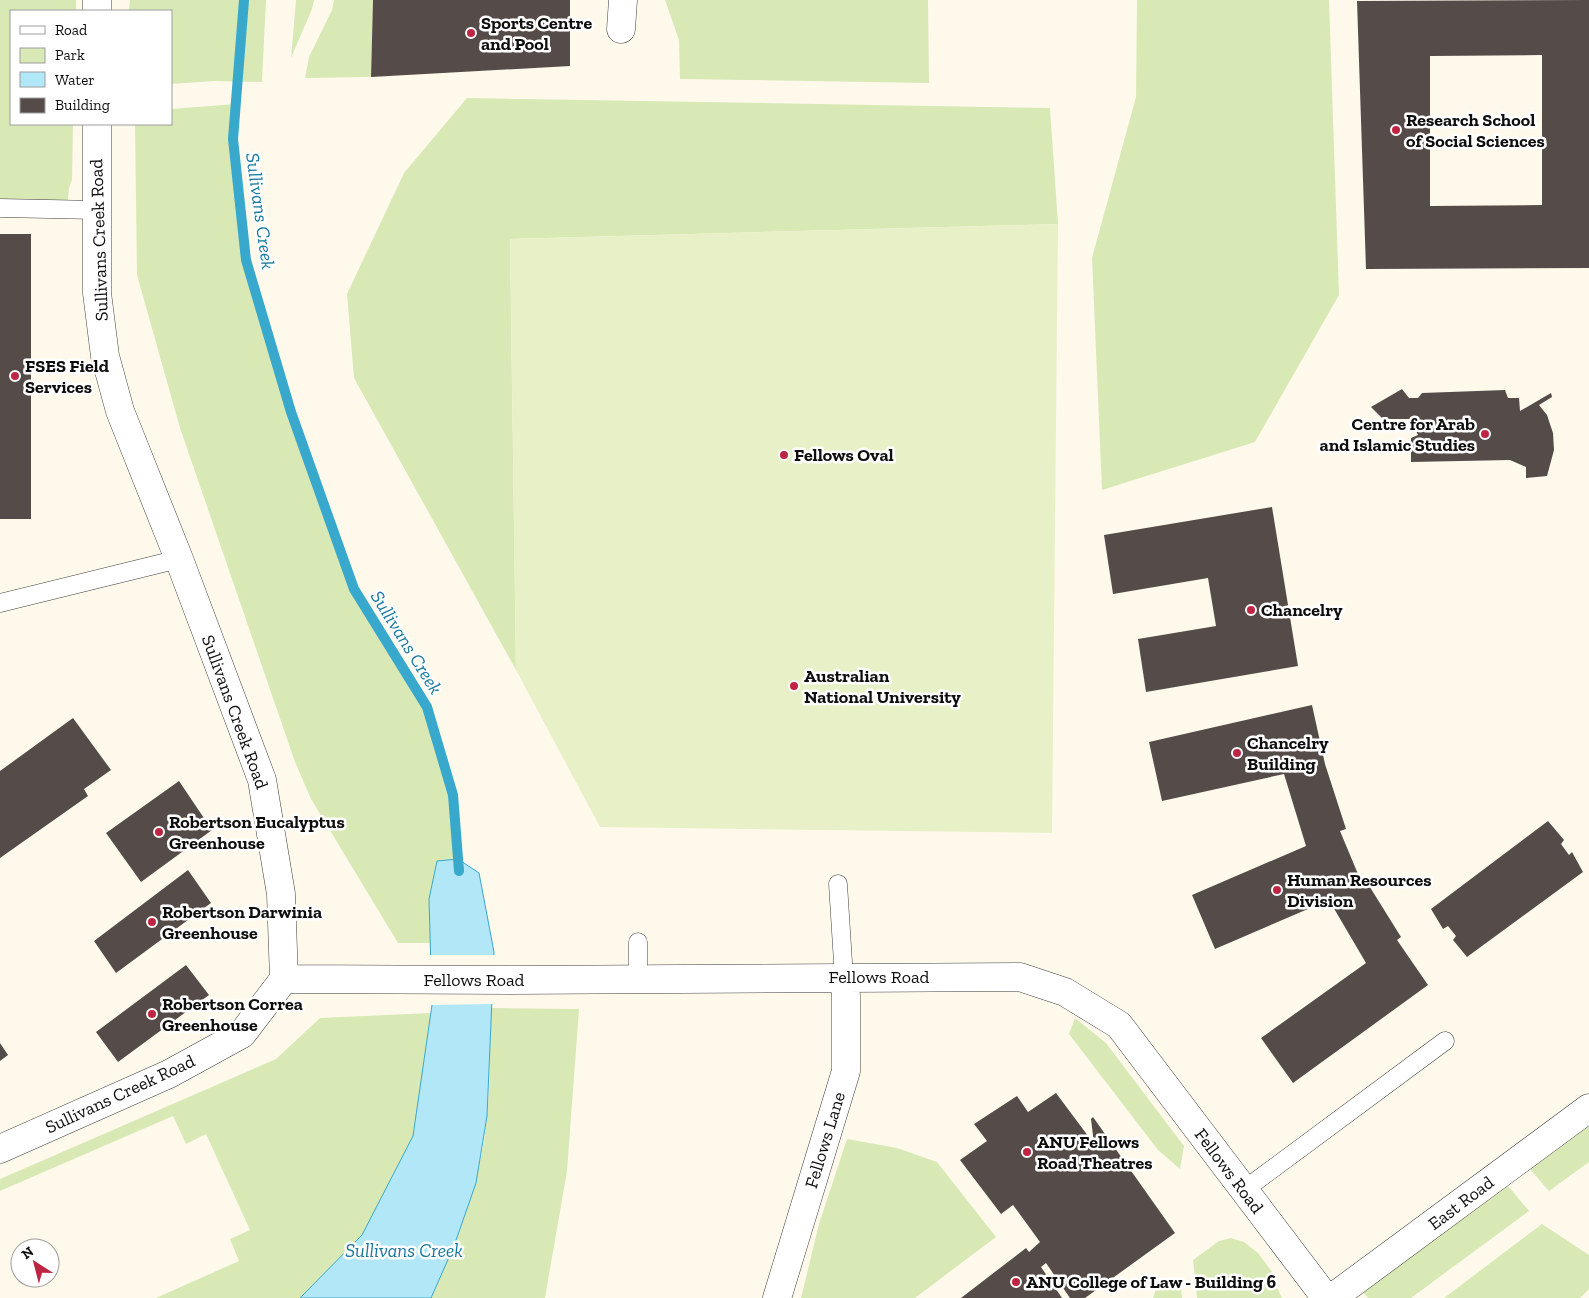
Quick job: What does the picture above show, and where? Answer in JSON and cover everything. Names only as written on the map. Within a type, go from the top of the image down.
[{"type":"street","points":[[621,29],[623,0]]},
{"type":"street","name":"Sullivans Creek Road","points":[[0,1148],[169,1074],[242,1034],[284,979],[282,894],[262,780],[179,559],[120,410],[105,356],[97,293],[97,125]]},
{"type":"street","name":"Fellows Road","points":[[284,979],[512,980],[1020,977],[1065,992],[1119,1025],[1326,1298]]},
{"type":"street","name":"Fellows Lane","points":[[777,1298],[846,1071],[846,996],[844,978]]},
{"type":"street","name":"East Road","points":[[1332,1298],[1589,1108]]},
{"type":"lane","points":[[0,208],[97,210]]},
{"type":"lane","points":[[0,604],[179,559]]},
{"type":"lane","points":[[838,884],[844,978]]},
{"type":"lane","points":[[638,942],[638,979]]},
{"type":"lane","points":[[1244,1190],[1445,1041]]},
{"type":"green space","points":[[0,0],[76,0],[76,10],[10,10],[10,125],[73,125],[72,180],[69,188],[67,210],[0,208]]},
{"type":"green space","points":[[130,0],[266,0],[262,82],[214,81],[172,84],[172,10],[129,10]]},
{"type":"green space","points":[[296,0],[314,0],[291,58]]},
{"type":"green space","points":[[334,0],[373,0],[371,77],[305,78],[309,57],[332,10]]},
{"type":"green space","points":[[665,0],[928,0],[929,83],[680,79],[679,40]]},
{"type":"green space","points":[[1137,0],[1329,0],[1339,295],[1255,442],[1102,490],[1092,258],[1136,97]]},
{"type":"green space","points":[[467,98],[1050,108],[1058,224],[510,239],[516,670],[354,378],[347,294],[404,173]]},
{"type":"green space","points":[[236,104],[233,139],[246,260],[354,589],[427,707],[453,795],[458,859],[437,862],[429,899],[430,943],[398,943],[311,799],[295,762],[180,428],[137,275],[135,125],[172,125],[172,109]]},
{"type":"green space","name":"Fellows Oval","points":[[1058,224],[1052,833],[600,827],[516,670],[510,239]]},
{"type":"green space","points":[[491,1008],[579,1009],[567,1171],[545,1298],[431,1298],[459,1232],[480,1163],[488,1102]]},
{"type":"green space","points":[[431,1013],[413,1136],[362,1236],[300,1298],[156,1298],[239,1261],[230,1239],[250,1230],[206,1134],[186,1144],[173,1116],[0,1191],[0,1179],[276,1059],[320,1018]]},
{"type":"green space","points":[[1075,1018],[1106,1043],[1184,1146],[1180,1169],[1158,1150],[1069,1034]]},
{"type":"green space","points":[[1589,1123],[1589,1162],[1549,1191],[1528,1167]]},
{"type":"green space","points":[[847,1139],[897,1148],[937,1162],[996,1237],[915,1298],[801,1298],[819,1224]]},
{"type":"green space","points":[[1508,1186],[1529,1211],[1411,1298],[1368,1298],[1363,1292]]},
{"type":"green space","points":[[1542,1224],[1589,1255],[1589,1289],[1580,1298],[1444,1298]]},
{"type":"green space","points":[[1231,1238],[1244,1242],[1258,1253],[1276,1277],[1276,1285],[1282,1298],[1197,1298],[1193,1260],[1219,1241]]},
{"type":"green space","points":[[1172,1279],[1177,1279],[1181,1287],[1182,1298],[1153,1298],[1156,1289]]},
{"type":"water","name":"Sullivans Creek","points":[[458,859],[479,873],[494,952],[487,1116],[476,1183],[454,1246],[431,1298],[300,1298],[362,1235],[413,1136],[432,1005],[429,899],[437,861]]},
{"type":"pier","points":[[428,955],[496,955],[493,1004],[430,1005]]},
{"type":"building","name":"Sports Centre and Pool","points":[[373,0],[570,0],[570,66],[371,77]]},
{"type":"building","name":"Research School of Social Sciences","points":[[1589,0],[1589,268],[1366,269],[1357,1]],"holes":[[[1542,55],[1542,205],[1430,206],[1430,56]]]},
{"type":"building","name":"FSES Field Services","points":[[0,234],[31,234],[31,519],[0,519]]},
{"type":"building","name":"Centre for Arab and Islamic Studies","points":[[1402,389],[1409,398],[1418,398],[1422,393],[1505,390],[1508,398],[1519,398],[1520,411],[1551,393],[1552,397],[1539,405],[1547,415],[1553,433],[1554,450],[1547,476],[1526,478],[1526,467],[1510,460],[1411,462],[1411,438],[1418,435],[1410,419],[1383,419],[1371,407]]},
{"type":"building","name":"Chancelry","points":[[1272,507],[1298,666],[1146,692],[1138,639],[1216,626],[1208,578],[1113,594],[1104,535]]},
{"type":"building","points":[[1312,705],[1325,764],[1346,829],[1340,831],[1363,886],[1368,884],[1401,937],[1397,940],[1428,985],[1293,1083],[1261,1038],[1366,963],[1329,900],[1215,949],[1192,895],[1306,846],[1284,774],[1162,801],[1149,742]]},
{"type":"building","points":[[73,718],[111,770],[84,789],[88,796],[0,858],[0,771]]},
{"type":"building","name":"Robertson Eucalyptus Greenhouse","points":[[179,781],[212,830],[141,882],[106,833]]},
{"type":"building","points":[[1548,821],[1564,840],[1561,844],[1569,855],[1572,852],[1583,872],[1467,957],[1453,940],[1456,936],[1448,926],[1443,929],[1431,909]]},
{"type":"building","name":"Robertson Darwinia Greenhouse","points":[[188,870],[211,903],[116,973],[94,941]]},
{"type":"building","name":"Robertson Correa Greenhouse","points":[[186,965],[209,995],[118,1062],[96,1032]]},
{"type":"building","points":[[0,1043],[8,1055],[0,1061]]},
{"type":"building","points":[[1056,1093],[1094,1144],[1091,1119],[1093,1117],[1175,1233],[1085,1298],[1070,1298],[1046,1263],[1041,1267],[1062,1298],[961,1298],[1026,1248],[1029,1252],[1040,1242],[1013,1205],[1001,1214],[960,1160],[987,1141],[974,1124],[1017,1096],[1028,1112]]},
{"type":"waterway","name":"Sullivans Creek","points":[[244,0],[233,139],[246,260],[291,412],[354,589],[427,707],[453,795],[459,871]]},
{"type":"place","name":"Sports Centre and Pool","points":[[471,33]]},
{"type":"place","name":"Research School of Social Sciences","points":[[1396,130]]},
{"type":"place","name":"FSES Field Services","points":[[15,376]]},
{"type":"place","name":"Centre for Arab and Islamic Studies","points":[[1485,434]]},
{"type":"place","name":"Fellows Oval","points":[[784,455]]},
{"type":"place","name":"Chancelry","points":[[1251,610]]},
{"type":"place","name":"Australian National University","points":[[794,686]]},
{"type":"place","name":"Chancelry Building","points":[[1237,753]]},
{"type":"place","name":"Robertson Eucalyptus Greenhouse","points":[[159,832]]},
{"type":"place","name":"Human Resources Division","points":[[1277,890]]},
{"type":"place","name":"Robertson Darwinia Greenhouse","points":[[152,922]]},
{"type":"place","name":"Robertson Correa Greenhouse","points":[[152,1014]]},
{"type":"place","name":"ANU Fellows Road Theatres","points":[[1027,1152]]},
{"type":"place","name":"ANU College of Law - Building 6","points":[[1016,1282]]}]
